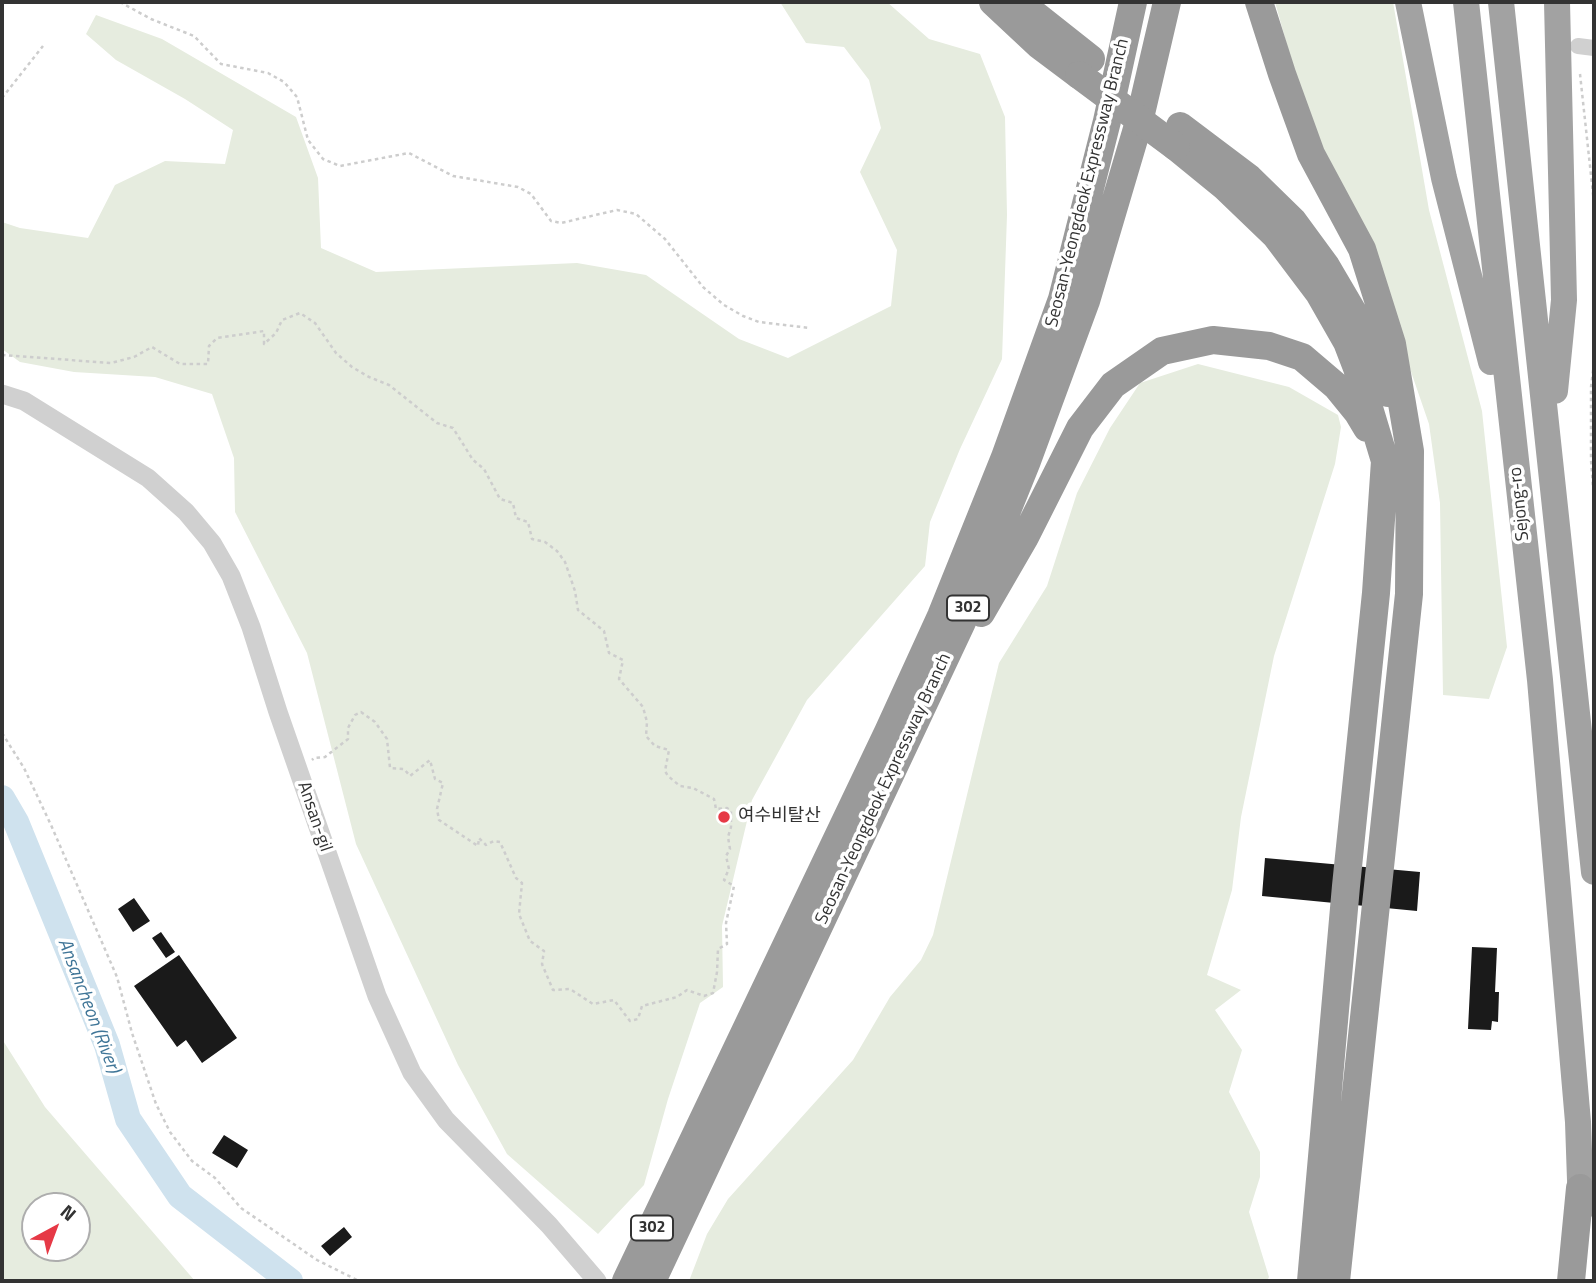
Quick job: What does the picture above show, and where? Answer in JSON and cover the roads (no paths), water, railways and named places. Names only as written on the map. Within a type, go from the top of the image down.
[{"type":"highway","points":[[993,2],[1039,45],[1085,67]]},
{"type":"highway","points":[[1019,2],[1085,67],[1178,136],[1225,187],[1276,236],[1319,293],[1346,342],[1398,456],[1376,593],[1346,886],[1311,1281]]},
{"type":"highway","name":"Seosan-Yeongdeok Expressway Branch","points":[[652,1281],[687,1181],[940,616],[1005,457],[1062,299],[1107,121],[1133,2]]},
{"type":"highway","name":"Seosan-Yeongdeok Expressway Branch","points":[[626,1281],[687,1181],[909,737],[967,610],[1027,461],[1086,300],[1139,122],[1167,2]]},
{"type":"highway","points":[[1259,2],[1311,154],[1362,249],[1392,344],[1409,594],[1336,1281]]},
{"type":"highway","points":[[1408,2],[1444,178],[1515,458]]},
{"type":"highway","name":"Sejong-ro","points":[[1466,2],[1540,680],[1578,1122],[1581,1281]]},
{"type":"highway","name":"Sejong-ro","points":[[1501,2],[1594,872]]},
{"type":"highway","points":[[1549,445],[1564,300],[1557,2]]},
{"type":"highway","points":[[909,737],[1025,537],[1080,428],[1113,385],[1162,351],[1213,340],[1269,346],[1302,357],[1336,386],[1398,456]]},
{"type":"highway","points":[[1572,1281],[1580,1188]]},
{"type":"street","name":"Ansan-gil","points":[[2,394],[24,401],[148,478],[186,512],[212,543],[231,576],[251,627],[300,777],[377,996],[412,1073],[446,1120],[549,1225],[597,1281]]},
{"type":"waterway","name":"Ansancheon (River)","points":[[2,798],[16,822],[107,1045],[128,1119],[180,1196],[290,1281]]},
{"type":"place","name":"여수비탈산","points":[[724,817]]}]
